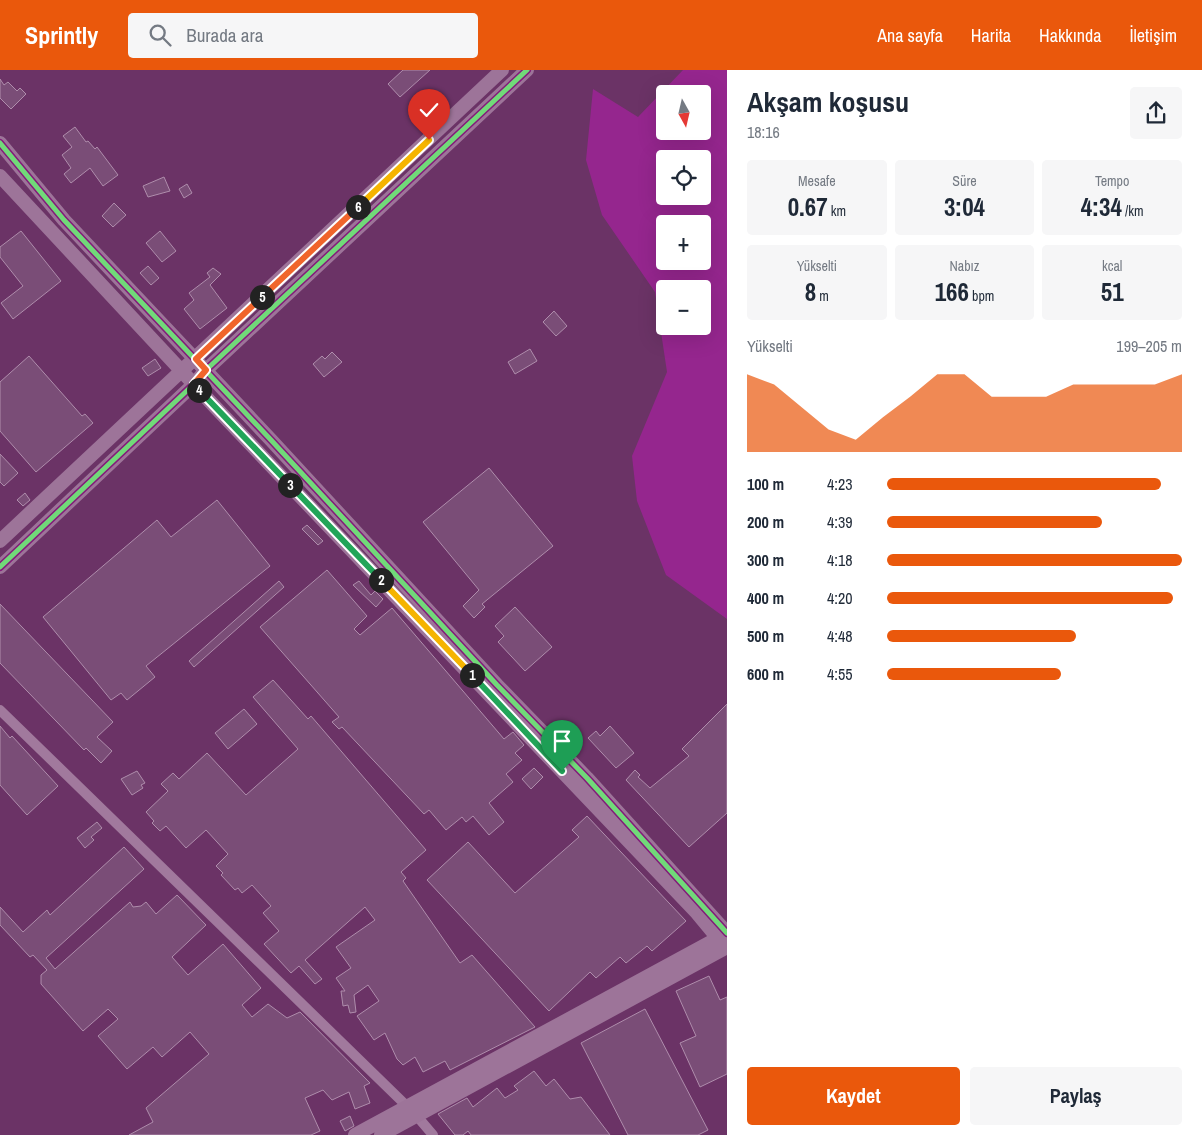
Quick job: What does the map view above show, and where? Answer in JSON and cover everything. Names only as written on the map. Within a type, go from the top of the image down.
[{"type":"street","points":[[0,541],[502,70]]},
{"type":"street","points":[[0,567],[194,384],[206,370],[527,70]]},
{"type":"street","points":[[0,143],[64,220],[196,359],[497,685],[587,778],[725,940]]},
{"type":"street","points":[[0,176],[194,384],[696,913],[725,940]]},
{"type":"street","points":[[0,710],[433,1135]]},
{"type":"street","points":[[355,1135],[411,1112],[725,940]]},
{"type":"street","points":[[380,1135],[411,1112]]},
{"type":"shaded area","points":[[683,70],[727,70],[727,619],[666,575],[637,501],[632,456],[667,372],[661,335],[711,335],[711,280],[656,280],[656,299],[655,292],[602,215],[586,160],[593,89],[638,117],[656,98],[656,140],[711,140],[711,85],[669,85]]},
{"type":"building","points":[[403,70],[430,70],[400,97],[388,84]]},
{"type":"building","points":[[0,79],[4,85],[8,82],[17,91],[20,88],[26,94],[11,109],[0,98]]},
{"type":"building","points":[[75,127],[86,142],[88,141],[95,149],[97,147],[118,175],[103,186],[90,168],[71,183],[64,174],[71,168],[62,155],[72,147],[63,136]]},
{"type":"building","points":[[164,177],[170,191],[148,197],[143,186]]},
{"type":"building","points":[[187,184],[192,193],[184,198],[179,189]]},
{"type":"building","points":[[114,203],[126,215],[113,227],[102,216]]},
{"type":"building","points":[[21,231],[61,281],[13,319],[1,303],[23,286],[0,257],[0,247]]},
{"type":"building","points":[[160,231],[176,251],[162,262],[146,243]]},
{"type":"building","points":[[148,266],[159,278],[151,285],[140,273]]},
{"type":"building","points":[[213,268],[221,274],[210,285],[227,308],[200,329],[184,309],[194,300],[189,293],[210,277],[207,273]]},
{"type":"building","points":[[554,311],[567,326],[556,336],[543,322]]},
{"type":"building","points":[[530,349],[537,361],[515,374],[508,362]]},
{"type":"building","points":[[332,352],[342,362],[324,377],[313,364],[322,356],[325,359]]},
{"type":"building","points":[[29,356],[82,416],[85,414],[93,423],[36,472],[0,431],[0,382]]},
{"type":"building","points":[[155,359],[161,368],[148,376],[142,368]]},
{"type":"building","points":[[0,454],[18,473],[4,486],[0,482]]},
{"type":"building","points":[[489,468],[553,546],[482,604],[485,607],[474,618],[463,606],[479,590],[423,522]]},
{"type":"building","points":[[25,493],[30,500],[23,506],[17,500]]},
{"type":"building","points":[[217,500],[270,566],[146,666],[155,677],[127,700],[121,693],[111,700],[43,617],[157,520],[171,537]]},
{"type":"building","points":[[307,525],[323,541],[318,545],[302,529]]},
{"type":"building","points":[[327,570],[367,616],[354,629],[360,635],[392,608],[504,739],[513,732],[524,745],[515,753],[522,760],[506,774],[513,782],[489,803],[504,822],[489,835],[473,816],[466,822],[462,817],[446,830],[429,810],[424,814],[342,727],[339,729],[332,722],[339,717],[260,627]]},
{"type":"building","points":[[279,581],[284,587],[194,667],[189,661]]},
{"type":"building","points":[[359,581],[371,595],[375,591],[383,599],[376,607],[353,585]]},
{"type":"building","points":[[0,604],[113,722],[97,737],[112,751],[101,763],[86,748],[84,750],[0,663]]},
{"type":"building","points":[[515,607],[552,647],[525,671],[498,642],[504,636],[495,626]]},
{"type":"building","points":[[273,680],[308,719],[311,716],[426,850],[401,872],[406,878],[403,881],[460,963],[472,955],[535,1027],[450,1070],[445,1061],[423,1072],[415,1057],[403,1065],[397,1059],[385,1033],[374,1040],[357,1016],[379,1001],[368,985],[354,995],[356,1012],[350,1013],[348,1005],[343,1006],[341,991],[345,991],[336,978],[351,968],[336,947],[375,920],[365,907],[305,960],[322,979],[315,984],[299,966],[291,973],[264,944],[279,931],[263,913],[271,906],[252,885],[242,893],[238,888],[235,890],[221,875],[223,873],[216,866],[228,854],[206,830],[186,848],[166,826],[160,831],[152,823],[154,821],[146,812],[168,791],[161,784],[173,773],[179,779],[207,753],[246,795],[298,749],[253,697]]},
{"type":"building","points":[[727,704],[727,813],[689,847],[626,780],[635,770],[640,775],[638,777],[650,788],[689,756],[682,749]]},
{"type":"building","points":[[244,709],[257,724],[228,749],[215,733]]},
{"type":"building","points":[[0,726],[10,738],[12,736],[58,786],[27,815],[0,785]]},
{"type":"building","points":[[610,726],[634,753],[616,768],[588,738],[596,731],[600,736]]},
{"type":"building","points":[[534,768],[543,777],[531,789],[522,779]]},
{"type":"building","points":[[137,771],[145,783],[141,785],[143,788],[132,795],[121,779]]},
{"type":"building","points":[[587,816],[686,921],[652,951],[647,946],[626,963],[620,957],[596,978],[590,972],[549,1011],[427,880],[468,842],[515,893],[579,837],[572,830]]},
{"type":"building","points":[[97,822],[102,828],[91,837],[94,840],[85,848],[77,838]]},
{"type":"building","points":[[124,847],[144,869],[46,958],[55,969],[130,902],[133,907],[141,906],[146,902],[156,914],[177,895],[206,925],[172,957],[188,975],[223,944],[261,988],[242,1005],[252,1017],[268,1004],[287,1018],[300,1012],[370,1083],[364,1086],[370,1103],[355,1109],[349,1092],[332,1100],[323,1090],[305,1098],[320,1131],[311,1135],[129,1135],[153,1122],[146,1108],[209,1054],[190,1032],[162,1057],[153,1047],[127,1069],[98,1036],[118,1019],[108,1009],[83,1031],[41,984],[41,975],[47,970],[33,955],[30,957],[0,925],[0,907],[23,932],[47,910],[50,915]]},
{"type":"building","points":[[709,976],[720,1000],[727,997],[727,1074],[700,1087],[680,1043],[696,1036],[676,991]]},
{"type":"building","points":[[645,1009],[708,1130],[698,1135],[628,1135],[581,1043]]},
{"type":"building","points":[[534,1071],[546,1086],[554,1079],[570,1099],[581,1097],[610,1135],[471,1135],[468,1131],[463,1135],[455,1135],[438,1114],[467,1098],[473,1107],[497,1088],[505,1098],[518,1090],[514,1086]]},
{"type":"building","points":[[350,1116],[354,1126],[345,1131],[340,1121]]},
{"type":"cycle path","points":[[0,567],[194,384],[206,370],[527,70]]},
{"type":"cycle path","points":[[0,143],[64,220],[271,440],[497,685],[587,778],[727,933]]},
{"type":"route","points":[[429,140],[196,359],[206,370],[194,384],[562,771]]}]
